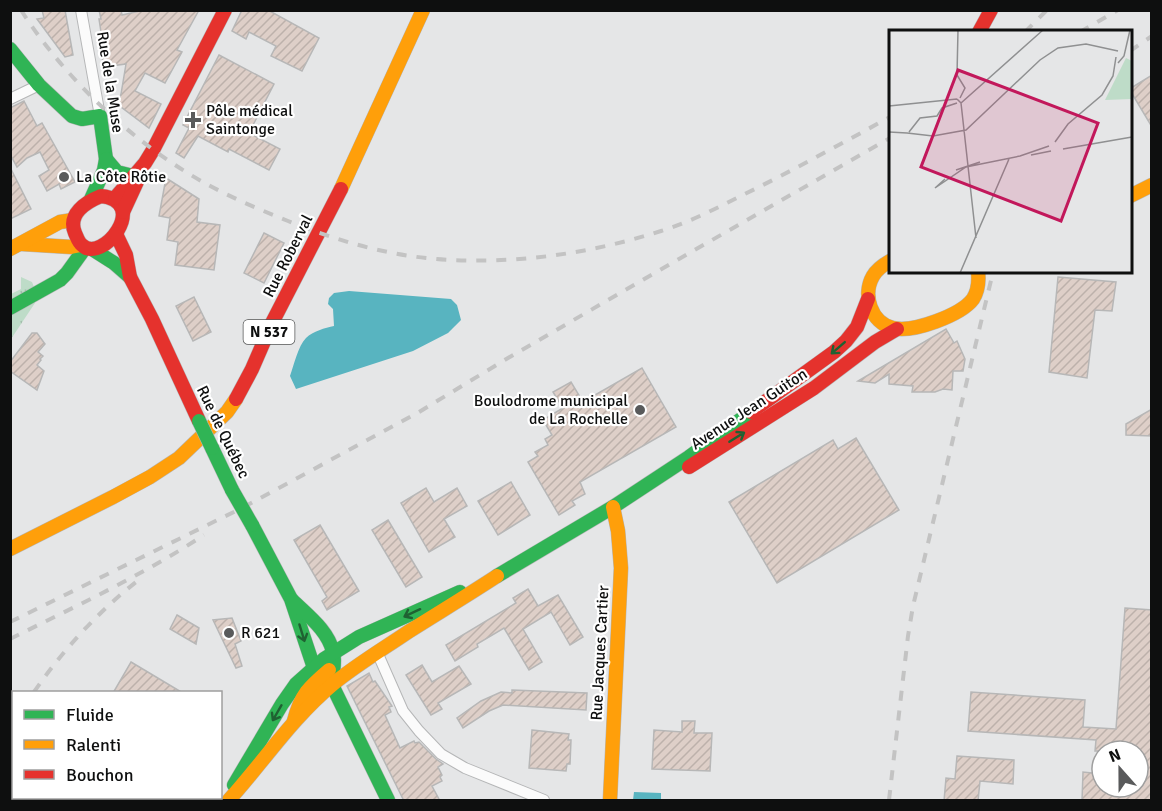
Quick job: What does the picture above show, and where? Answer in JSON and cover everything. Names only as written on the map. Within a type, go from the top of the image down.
[{"type":"street","name":"Rue de la Muse","points":[[81,10],[113,180],[113,198]]},
{"type":"street","points":[[113,198],[153,150],[225,10]]},
{"type":"street","name":"Rue Roberval","points":[[10,549],[150,477],[179,458],[227,412],[241,391],[272,323],[350,171],[423,10]]},
{"type":"street","points":[[979,30],[992,10]]},
{"type":"street","points":[[10,49],[39,85],[72,116],[82,119],[100,116]]},
{"type":"street","points":[[10,99],[39,85]]},
{"type":"street","name":"Rue de la Muse","points":[[91,199],[109,163]]},
{"type":"street","points":[[16,247],[86,248],[108,245],[122,223],[123,212],[141,176],[137,172],[117,172],[109,163]]},
{"type":"street","points":[[1132,195],[1152,185]]},
{"type":"street","points":[[86,248],[74,233],[73,220],[79,208],[91,199],[101,196],[113,198],[123,212]]},
{"type":"street","points":[[16,247],[60,222],[73,220]]},
{"type":"street","name":"Rue de Québec","points":[[116,234],[126,255],[130,277],[199,421],[327,670],[388,801]]},
{"type":"street","points":[[10,308],[60,280],[86,248]]},
{"type":"street","name":"Rue de Québec","points":[[86,248],[114,263],[130,277]]},
{"type":"street","name":"Avenue Jean Guiton","points":[[759,415],[846,341],[857,327],[868,299],[869,285],[873,275],[889,262]]},
{"type":"street","points":[[868,299],[870,308],[881,322],[905,330],[954,313],[966,306],[977,291],[981,275]]},
{"type":"street","name":"Avenue Jean Guiton","points":[[327,670],[377,651],[613,507],[689,457],[759,415],[814,388],[875,342],[897,329]]},
{"type":"street","name":"Rue Jacques Cartier","points":[[610,801],[621,568],[618,531],[613,507]]},
{"type":"street","name":"Avenue Jean Guiton","points":[[327,670],[369,633],[504,572]]},
{"type":"street","name":"Rue de Québec","points":[[291,599],[326,636],[327,670]]},
{"type":"street","points":[[377,651],[403,711],[441,754],[472,772],[544,801]]},
{"type":"street","points":[[228,801],[294,721],[327,670]]},
{"type":"street","points":[[228,801],[242,772],[296,684],[327,670]]},
{"type":"green space","points":[[21,277],[32,282],[35,303],[11,339],[11,294],[21,289]]},
{"type":"water","points":[[349,291],[451,299],[457,305],[461,320],[448,333],[413,351],[296,389],[290,376],[301,346],[312,333],[334,326],[333,309],[328,304],[329,298],[334,293]]},
{"type":"water","points":[[634,792],[661,793],[661,800],[633,800]]},
{"type":"building","points":[[42,10],[65,10],[73,55],[65,57],[37,19],[44,18]]},
{"type":"building","points":[[99,10],[121,10],[122,15],[144,10],[199,10],[177,50],[182,52],[165,83],[145,73],[135,91],[161,104],[149,128],[117,104],[126,64],[104,67],[98,33],[101,32]]},
{"type":"building","points":[[242,10],[268,10],[319,38],[302,71],[271,56],[276,46],[249,32],[246,39],[232,31]]},
{"type":"building","points":[[219,55],[274,84],[249,133],[280,149],[269,170],[198,136],[184,158],[176,153],[189,128],[183,125]]},
{"type":"building","points":[[1152,75],[1152,127],[1132,94],[1132,87]]},
{"type":"building","points":[[24,101],[37,126],[42,123],[75,182],[61,189],[59,184],[47,191],[39,176],[49,170],[40,152],[27,158],[17,167],[10,154],[10,108]]},
{"type":"building","points":[[10,167],[31,209],[10,219]]},
{"type":"building","points":[[166,178],[199,199],[197,222],[220,225],[214,270],[175,265],[178,242],[167,240],[170,218],[159,216]]},
{"type":"building","points":[[264,233],[284,243],[264,283],[244,273]]},
{"type":"building","points":[[1058,277],[1116,282],[1112,311],[1095,310],[1087,378],[1049,372]]},
{"type":"building","points":[[194,297],[211,332],[193,341],[176,306]]},
{"type":"building","points":[[946,329],[954,343],[957,341],[965,359],[963,371],[953,371],[952,390],[912,392],[913,386],[889,384],[889,374],[875,383],[858,381]]},
{"type":"building","points":[[32,333],[37,333],[45,344],[38,352],[43,356],[37,365],[44,371],[37,390],[10,371],[10,362]]},
{"type":"building","points":[[642,368],[676,427],[580,482],[585,494],[572,501],[575,505],[559,515],[528,462],[538,456],[535,452],[548,445],[545,439],[552,435],[543,420],[563,408],[553,392],[571,382],[583,402]]},
{"type":"building","points":[[1152,409],[1152,436],[1126,435],[1126,424]]},
{"type":"building","points":[[856,438],[899,510],[777,583],[729,502],[833,440],[838,449]]},
{"type":"building","points":[[511,482],[530,515],[498,535],[478,501]]},
{"type":"building","points":[[426,488],[434,502],[457,488],[467,506],[444,519],[455,537],[429,552],[401,503]]},
{"type":"building","points":[[388,520],[422,577],[406,587],[372,530]]},
{"type":"building","points":[[320,525],[359,591],[327,610],[322,601],[327,597],[294,540]]},
{"type":"building","points":[[528,589],[538,606],[558,595],[583,637],[570,645],[551,612],[523,629],[542,662],[529,670],[504,628],[477,644],[478,647],[455,661],[446,645],[516,603],[513,598]]},
{"type":"building","points":[[1125,608],[1152,610],[1152,801],[1082,801],[1083,772],[1090,773],[1090,799],[1150,799],[1150,739],[1090,740],[968,731],[971,692],[1085,700],[1083,727],[1116,729]]},
{"type":"building","points":[[177,615],[199,628],[196,644],[170,629]]},
{"type":"building","name":"R 621","points":[[232,618],[241,641],[235,644],[242,666],[236,668],[213,620]]},
{"type":"building","points":[[131,662],[180,691],[114,691]]},
{"type":"building","points":[[422,665],[432,682],[459,666],[471,684],[438,703],[442,709],[431,715],[406,675]]},
{"type":"building","points":[[369,673],[373,682],[375,681],[392,706],[389,707],[391,712],[385,715],[400,748],[414,741],[419,742],[443,764],[438,767],[442,781],[432,786],[440,801],[404,801],[347,686]]},
{"type":"building","points":[[512,690],[587,693],[586,710],[503,705],[463,728],[457,718],[481,701],[501,692],[512,693]]},
{"type":"building","points":[[682,721],[695,721],[694,733],[712,733],[710,771],[652,769],[654,730],[682,732]]},
{"type":"building","points":[[532,730],[569,734],[570,764],[567,764],[566,771],[529,768]]},
{"type":"building","points":[[957,756],[1014,760],[1013,784],[980,781],[978,801],[944,801],[946,778],[955,779]]},
{"type":"railway","points":[[21,10],[55,56],[95,100],[139,139],[186,172],[249,205],[322,234],[408,256],[486,261],[515,259],[575,252],[661,231],[697,217],[755,189],[889,118]]},
{"type":"railway","points":[[1027,30],[1047,10]]},
{"type":"railway","points":[[1083,30],[1118,10]]},
{"type":"railway","points":[[1132,50],[1152,36]]},
{"type":"railway","points":[[10,622],[242,508],[419,412],[508,358],[889,139]]},
{"type":"railway","points":[[889,800],[913,606],[993,273]]},
{"type":"railway","points":[[10,639],[133,577],[204,535]]},
{"type":"railway","points":[[35,691],[81,633],[136,582]]},
{"type":"railway","points":[[10,746],[12,742]]},
{"type":"traffic: fast","points":[[10,49],[39,85],[72,116],[82,119],[100,116],[106,159],[104,170],[91,199]]},
{"type":"traffic: fast","points":[[106,159],[117,172],[133,176]]},
{"type":"traffic: fast","points":[[10,308],[60,280],[85,248]]},
{"type":"traffic: fast","points":[[92,249],[130,277]]},
{"type":"traffic: fast","points":[[497,576],[613,507],[689,457],[751,412]]},
{"type":"traffic: fast","points":[[199,421],[212,448]]},
{"type":"traffic: fast","points":[[212,448],[232,490]]},
{"type":"traffic: fast","points":[[232,490],[252,525]]},
{"type":"traffic: fast","points":[[252,525],[291,599],[314,668],[332,685],[388,800]]},
{"type":"traffic: fast","points":[[234,785],[296,684],[324,659],[359,637],[460,592]]},
{"type":"traffic: fast","points":[[292,600],[327,637],[334,660],[332,685]]},
{"type":"traffic: slow","points":[[341,189],[423,10]]},
{"type":"traffic: slow","points":[[1132,195],[1152,185]]},
{"type":"traffic: slow","points":[[10,249],[60,222],[73,220]]},
{"type":"traffic: slow","points":[[22,244],[71,247],[81,245]]},
{"type":"traffic: slow","points":[[889,262],[876,271],[868,291],[874,314],[885,325],[893,328],[902,329],[924,325],[958,311],[975,296],[978,273]]},
{"type":"traffic: slow","points":[[10,549],[113,497],[179,458],[227,412],[236,399]]},
{"type":"traffic: slow","points":[[610,800],[621,568],[618,531],[613,507]]},
{"type":"traffic: slow","points":[[229,800],[291,725],[333,684],[408,632],[497,576]]},
{"type":"traffic: slow","points":[[294,721],[307,692],[329,670]]},
{"type":"traffic: jam","points":[[115,198],[153,150],[225,10]]},
{"type":"traffic: jam","points":[[980,30],[991,10]]},
{"type":"traffic: jam","points":[[123,212],[141,173]]},
{"type":"traffic: jam","points":[[236,399],[341,189]]},
{"type":"traffic: jam","points":[[101,196],[115,201],[122,209],[122,219],[118,230],[110,240],[100,247],[91,249],[79,241],[73,226],[74,220],[84,205],[101,196]]},
{"type":"traffic: jam","points":[[116,234],[126,255],[130,277],[199,421]]},
{"type":"traffic: jam","points":[[751,412],[846,341],[857,327],[868,299]]},
{"type":"traffic: jam","points":[[689,467],[814,388],[875,342],[897,329]]},
{"type":"place","name":"Pôle médical Saintonge","points":[[193,120]]},
{"type":"place","name":"La Côte Rôtie","points":[[64,177]]},
{"type":"place","name":"Boulodrome municipal de La Rochelle","points":[[640,410]]},
{"type":"place","name":"R 621","points":[[229,633]]}]
